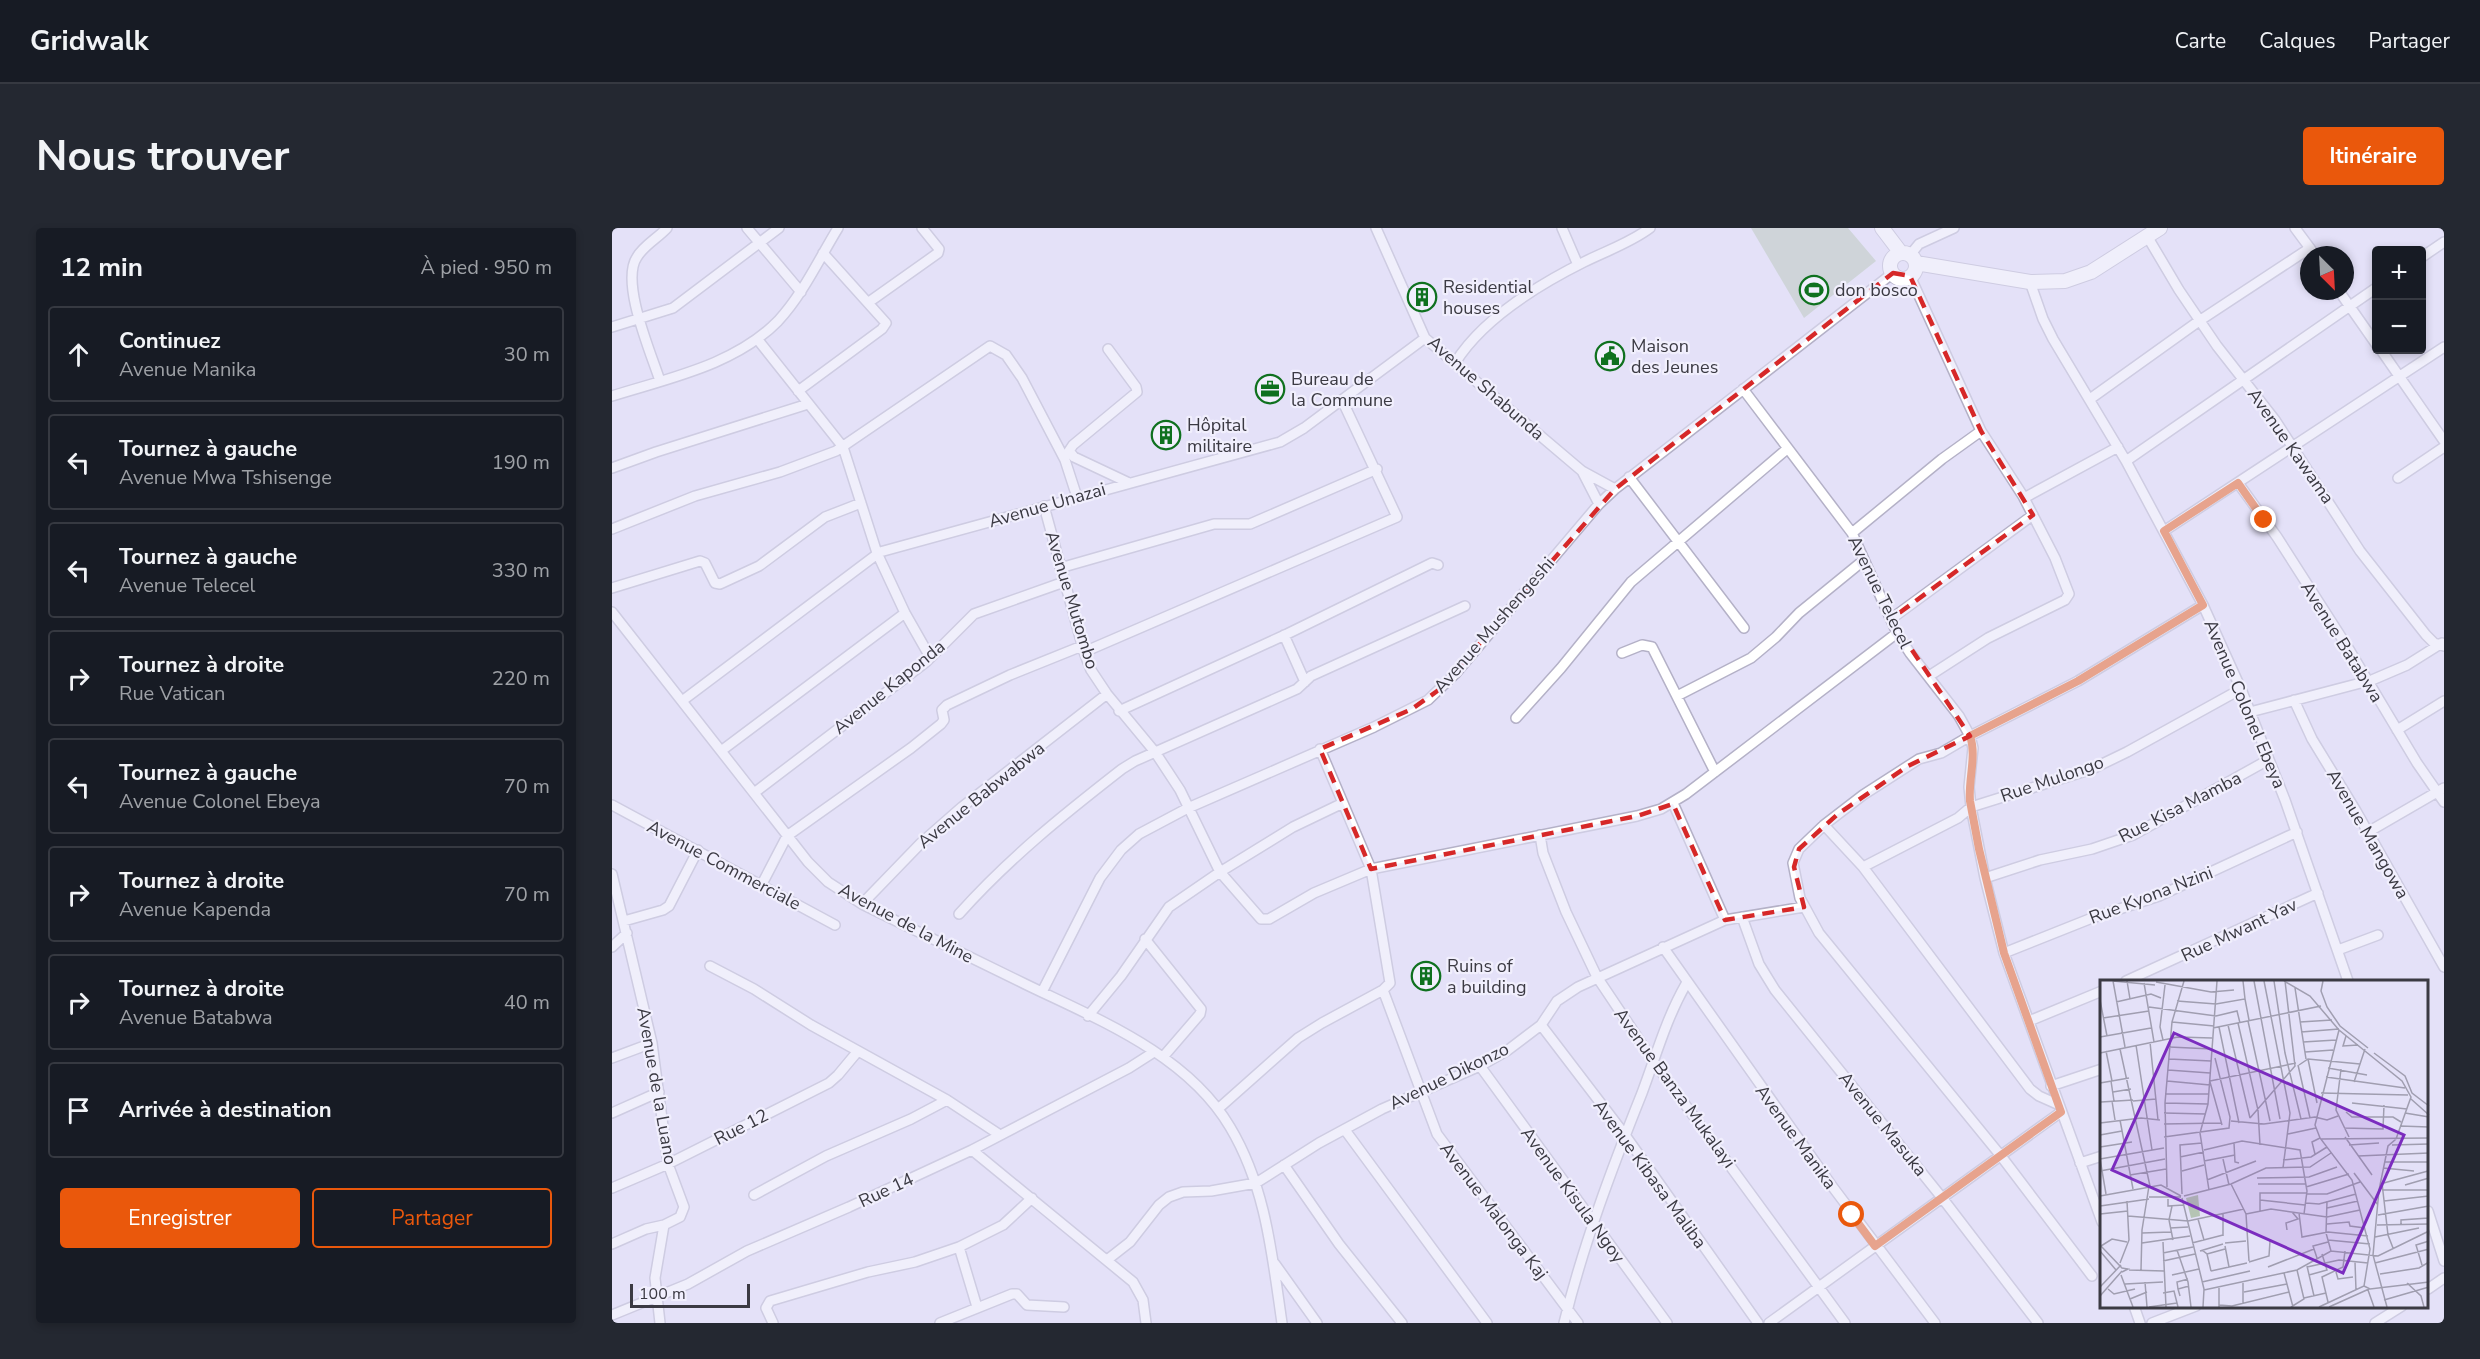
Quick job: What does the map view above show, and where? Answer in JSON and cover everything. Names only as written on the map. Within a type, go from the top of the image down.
[{"type":"street","points":[[660,381],[631,287],[631,269],[639,254],[667,228]]},
{"type":"street","points":[[747,228],[801,292]]},
{"type":"street","points":[[612,327],[673,308],[780,228]]},
{"type":"street","points":[[612,396],[731,357],[758,340],[779,320],[801,292],[838,228]]},
{"type":"street","points":[[869,302],[938,253],[939,249],[922,228]]},
{"type":"street","name":"Avenue Shabunda","points":[[1376,228],[1425,338],[1582,471]]},
{"type":"street","points":[[1562,228],[1578,265]]},
{"type":"street","points":[[1455,363],[1466,345],[1506,309],[1578,265],[1635,238],[1650,228]]},
{"type":"street","points":[[1882,228],[1909,262],[1981,430],[2024,498],[2069,594],[2068,598],[1988,638],[1929,676]]},
{"type":"street","points":[[1954,228],[1919,244],[1909,262],[1901,279],[1893,273],[1891,264],[1896,255],[1909,262],[2030,282],[2065,281],[2082,277],[2153,231]]},
{"type":"street","points":[[2295,228],[2308,246]]},
{"type":"street","name":"Avenue Kawama","points":[[2153,231],[2199,321],[2294,446],[2373,568],[2426,635],[2443,644]]},
{"type":"street","points":[[2426,254],[2444,242]]},
{"type":"street","points":[[798,391],[886,325],[869,302],[823,253]]},
{"type":"street","points":[[2090,399],[2199,321],[2300,259]]},
{"type":"street","name":"Avenue Mushengeshi","points":[[1042,992],[1082,912],[1115,857],[1139,834],[1188,808],[1374,727],[1428,700],[1455,674],[1599,504],[1615,489],[1893,273]]},
{"type":"street","name":"Avenue Colonel Ebeya","points":[[2030,282],[2047,329],[2126,461],[2203,605],[2241,689],[2297,831],[2348,980]]},
{"type":"street","points":[[2126,461],[2372,291]]},
{"type":"street","points":[[2346,300],[2372,338]]},
{"type":"street","name":"Avenue Unazai","points":[[682,701],[877,553],[1127,482],[1280,442],[1297,433],[1425,338]]},
{"type":"street","points":[[758,340],[843,447],[877,553],[905,613],[930,657]]},
{"type":"street","points":[[612,529],[695,496],[780,472],[828,455],[843,447],[984,349],[992,346],[1006,355],[1022,378],[1065,460],[1077,496]]},
{"type":"street","points":[[2164,531],[2444,347]]},
{"type":"street","points":[[1108,349],[1136,387],[1137,392],[1073,445],[1070,452],[1074,457],[1127,482]]},
{"type":"street","points":[[2383,354],[2444,441]]},
{"type":"street","name":"Avenue Telecel","points":[[1743,389],[1786,449],[1852,533],[1898,633],[1959,716],[1970,736],[1973,748],[1969,787],[1971,807],[1985,878],[2004,953],[2100,1217]]},
{"type":"street","points":[[762,884],[788,836],[941,724],[944,720],[942,710],[946,705],[1010,675],[1083,649],[1398,517],[1342,400]]},
{"type":"street","points":[[612,468],[808,404]]},
{"type":"street","points":[[1852,533],[1981,430]]},
{"type":"street","points":[[2024,498],[2118,447]]},
{"type":"street","points":[[2398,478],[2444,447]]},
{"type":"street","points":[[1516,718],[1561,668],[1631,582],[1786,449]]},
{"type":"street","points":[[1060,568],[1214,524],[1250,524],[1377,469]]},
{"type":"street","points":[[1582,471],[1615,489]]},
{"type":"street","points":[[1582,471],[1599,504]]},
{"type":"street","points":[[1629,477],[1744,628]]},
{"type":"street","name":"Avenue Batabwa","points":[[2238,483],[2277,537],[2397,730],[2440,790],[2444,802]]},
{"type":"street","points":[[612,588],[700,561],[705,563],[715,583],[720,584],[759,566],[825,517],[861,503]]},
{"type":"street","name":"Avenue Mutombo","points":[[1044,506],[1083,649],[1091,670],[1119,711],[1155,752],[1180,790],[1220,872],[1258,917],[1265,920],[1314,893],[1371,869]]},
{"type":"street","points":[[1892,619],[2032,515]]},
{"type":"street","points":[[1677,696],[1751,658],[1799,613],[1864,560]]},
{"type":"street","points":[[1119,711],[1284,635],[1432,563],[1438,565]]},
{"type":"street","name":"Avenue Kaponda","points":[[754,793],[930,657],[978,611],[1064,582]]},
{"type":"street","points":[[2092,1276],[2001,1156],[1819,933],[1804,907],[1798,889],[1794,859],[1799,849],[1824,825],[1863,795],[1918,759],[1941,753],[2078,681],[2203,605]]},
{"type":"street","points":[[959,914],[1039,833],[1122,769],[1297,689],[1311,676],[1363,651],[1465,606]]},
{"type":"street","name":"Avenue de la Mine","points":[[612,612],[788,836],[823,877],[841,892],[1042,992],[1159,1055],[1203,1092],[1218,1109],[1237,1140],[1256,1183],[1269,1229],[1282,1323]]},
{"type":"street","points":[[721,751],[905,613]]},
{"type":"street","points":[[1371,869],[1637,816],[1673,803],[1898,633]]},
{"type":"street","points":[[1284,635],[1305,682]]},
{"type":"street","points":[[2250,712],[2367,681],[2407,665],[2443,644]]},
{"type":"street","points":[[1622,653],[1641,645],[1652,647],[1715,772]]},
{"type":"street","name":"Rue Mulongo","points":[[1863,867],[1958,818],[1971,807],[2092,769],[2241,689]]},
{"type":"street","name":"Avenue Babwabwa","points":[[862,904],[921,843],[962,807],[1107,694]]},
{"type":"street","name":"Avenue Mangowa","points":[[2294,700],[2312,739],[2368,832],[2444,967]]},
{"type":"street","points":[[2397,730],[2444,701]]},
{"type":"street","points":[[1218,1109],[1298,1038],[1383,990],[1389,986],[1391,980],[1371,869],[1320,749]]},
{"type":"street","name":"Rue Kisa Mamba","points":[[1985,878],[2048,858],[2092,849],[2133,835],[2268,760]]},
{"type":"street","points":[[2368,832],[2440,790]]},
{"type":"street","points":[[1088,1016],[1121,976],[1169,907],[1293,827],[1343,802]]},
{"type":"street","points":[[1673,803],[1725,920]]},
{"type":"street","name":"Avenue Commerciale","points":[[612,805],[835,925]]},
{"type":"street","points":[[1770,1323],[2001,1156],[2059,1108],[2030,1089],[1863,867],[1824,825]]},
{"type":"street","name":"Rue Kyona Nzini","points":[[2004,953],[2092,918],[2158,896],[2297,831]]},
{"type":"street","name":"Avenue Banza Mukalayi","points":[[1540,835],[1543,853],[1558,893],[1597,977],[1653,1062],[1845,1323]]},
{"type":"street","points":[[624,921],[663,910],[669,906],[698,850]]},
{"type":"street","name":"Avenue de la Luano","points":[[612,874],[652,1043],[668,1164],[684,1210],[680,1217],[664,1225]]},
{"type":"street","name":"Rue Mwant Yav","points":[[2128,980],[2181,958],[2318,893]]},
{"type":"street","name":"Avenue Dikonzo","points":[[1256,1183],[1382,1109],[1480,1066],[1508,1050],[1541,1026],[1553,1005],[1561,997],[1597,977],[1725,920],[1804,907]]},
{"type":"street","name":"Avenue Masuka","points":[[1743,917],[1759,964],[1769,983],[1943,1199],[2038,1323]]},
{"type":"street","points":[[612,933],[615,944],[627,933]]},
{"type":"street","points":[[2338,950],[2378,935]]},
{"type":"street","name":"Rue 14","points":[[612,1315],[696,1280],[747,1251],[972,1150],[1129,1068],[1159,1055],[1200,1014],[1202,1009],[1145,939]]},
{"type":"street","name":"Avenue Manika","points":[[1663,947],[1686,984],[1875,1246],[1935,1323]]},
{"type":"street","points":[[710,966],[947,1100],[1000,1135]]},
{"type":"street","points":[[1564,1323],[1593,1224],[1625,1135],[1666,1023],[1686,984]]},
{"type":"street","name":"Avenue Malonga Kaj","points":[[1383,990],[1423,1091],[1433,1125],[1442,1142],[1578,1323]]},
{"type":"street","points":[[2029,1021],[2100,992]]},
{"type":"street","name":"Avenue Kibasa Maliba","points":[[1541,1026],[1625,1135],[1758,1323]]},
{"type":"street","points":[[612,1058],[652,1043]]},
{"type":"street","name":"Rue 12","points":[[612,1188],[668,1164],[829,1083],[858,1051]]},
{"type":"street","name":"Avenue Kisula Ngoy","points":[[1480,1066],[1667,1323]]},
{"type":"street","points":[[2051,1086],[2100,1070]]},
{"type":"street","points":[[612,1113],[659,1092]]},
{"type":"street","points":[[754,1195],[826,1156],[947,1100]]},
{"type":"street","points":[[1345,1130],[1486,1323]]},
{"type":"street","points":[[972,1150],[1107,1260],[1138,1289],[1146,1323]]},
{"type":"street","points":[[2080,1163],[2100,1156]]},
{"type":"street","points":[[1284,1165],[1339,1244],[1402,1323]]},
{"type":"street","points":[[1107,1260],[1130,1242],[1159,1205],[1169,1197],[1183,1192],[1256,1183]]},
{"type":"street","points":[[773,1323],[766,1308],[770,1301],[867,1272],[915,1262],[959,1247],[1003,1225],[1032,1198]]},
{"type":"street","points":[[2429,1217],[2444,1261]]},
{"type":"street","points":[[612,1244],[654,1225],[664,1225],[655,1278],[660,1323]]},
{"type":"street","points":[[959,1247],[977,1307]]},
{"type":"street","points":[[1273,1262],[1317,1323]]},
{"type":"street","points":[[2429,1288],[2444,1278]]},
{"type":"street","points":[[940,1323],[956,1320],[977,1307],[1015,1294],[1027,1305],[1064,1307]]},
{"type":"street","points":[[2135,1308],[2140,1323]]},
{"type":"street","points":[[2152,1323],[2191,1308]]},
{"type":"street","points":[[2375,1323],[2399,1308]]},
{"type":"highlighted area","points":[[1893,273],[1910,276],[1981,431],[2033,515],[1891,619],[1970,736],[1908,766],[1838,814],[1799,849],[1794,867],[1804,907],[1725,920],[1673,804],[1637,816],[1371,869],[1320,749],[1412,709],[1440,689],[1615,489]]},
{"type":"green space","name":"don bosco","points":[[1751,228],[1848,228],[1876,261],[1804,318]]},
{"type":"place","name":"don bosco","points":[[1814,290]]},
{"type":"place","name":"Residential houses","points":[[1422,297]]},
{"type":"place","name":"Maison des Jeunes","points":[[1610,356]]},
{"type":"place","name":"Bureau de la Commune","points":[[1270,389]]},
{"type":"place","name":"Hôpital militaire","points":[[1166,435]]},
{"type":"place","name":"Ruins of a building","points":[[1426,976]]},
{"type":"route","points":[[1852,1215],[1875,1246],[2061,1112],[2004,953],[1992,906],[1970,801],[1973,748],[1970,736],[2078,681],[2203,605],[2164,531],[2238,483],[2264,520]]}]
